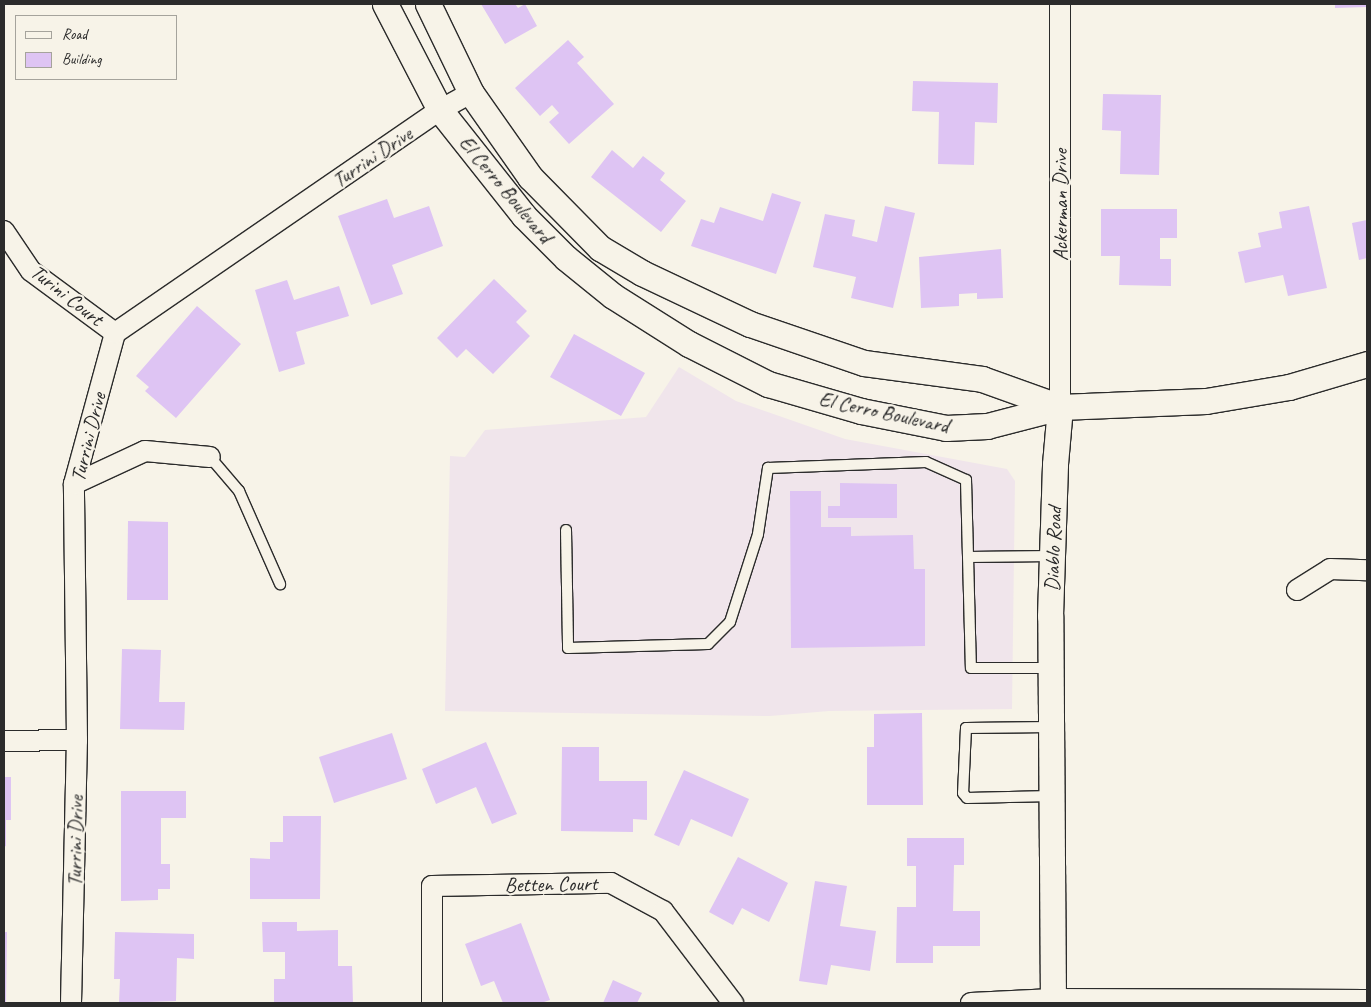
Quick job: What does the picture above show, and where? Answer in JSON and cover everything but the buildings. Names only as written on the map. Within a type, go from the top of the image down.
[{"type":"street","name":"El Cerro Boulevard","points":[[385,4],[440,110],[524,216],[566,258],[651,321],[728,365],[768,384],[808,396],[946,428],[987,426],[1060,406]]},
{"type":"street","name":"El Cerro Boulevard","points":[[428,4],[471,93],[530,178],[600,248],[642,273],[750,324],[864,364],[982,379],[1060,406]]},
{"type":"street","name":"Ackerman Drive","points":[[1060,4],[1060,406]]},
{"type":"street","name":"Turrini Drive","points":[[71,1003],[77,740],[74,484],[115,333],[440,110],[471,93]]},
{"type":"street","name":"Turini Court","points":[[4,231],[31,271],[115,333]]},
{"type":"street","points":[[1060,406],[1206,401],[1289,387],[1367,364]]},
{"type":"street","name":"Diablo Road","points":[[1053,1001],[1050,668],[1054,464],[1060,406]]},
{"type":"street","points":[[74,484],[145,451],[210,457]]},
{"type":"street","points":[[1297,590],[1330,569],[1367,570]]},
{"type":"street","points":[[4,741],[77,740]]},
{"type":"street","name":"Betten Court","points":[[432,1003],[432,886],[611,883],[663,910],[733,1003]]},
{"type":"street","points":[[971,1003],[1367,1000]]},
{"type":"lane","points":[[210,457],[239,491],[280,584]]},
{"type":"lane","points":[[566,530],[568,648],[708,644],[730,622],[758,534],[768,468],[926,462],[966,480],[971,668],[1050,668]]},
{"type":"lane","points":[[968,557],[1053,556]]},
{"type":"lane","points":[[1051,796],[967,798],[963,793],[966,728],[1052,727]]},
{"type":"shaded area","points":[[679,367],[736,401],[845,439],[1007,469],[1015,481],[1012,709],[829,711],[770,716],[445,711],[450,456],[465,457],[485,430],[646,417]]}]
